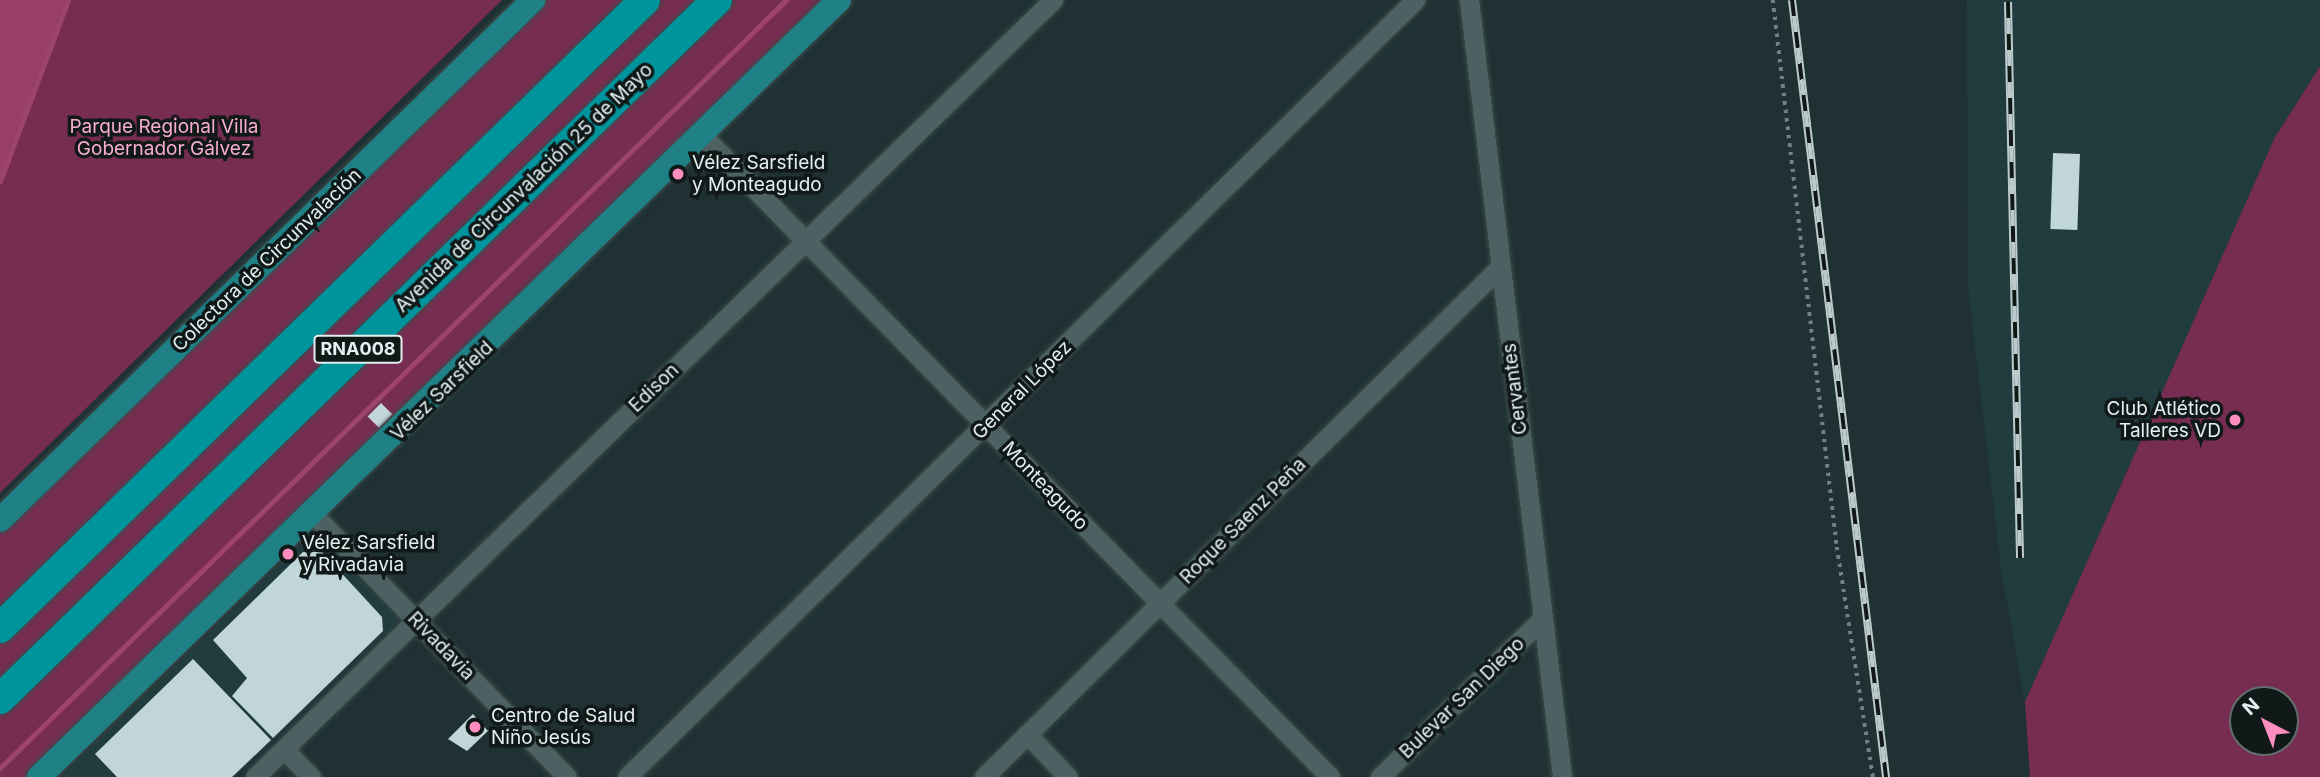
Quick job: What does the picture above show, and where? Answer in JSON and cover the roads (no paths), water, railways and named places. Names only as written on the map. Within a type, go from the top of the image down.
[{"type":"highway","name":"RNA008","points":[[0,628],[645,0]]},
{"type":"highway","name":"Avenida de Circunvalación 25 de Mayo","points":[[0,699],[717,0]]},
{"type":"main road","name":"Colectora de Circunvalación","points":[[0,520],[533,0]]},
{"type":"main road","name":"Vélez Sarsfield","points":[[39,777],[314,516],[839,0]]},
{"type":"street","name":"Edison","points":[[255,777],[1053,0]]},
{"type":"street","name":"General López","points":[[627,777],[1415,0]]},
{"type":"street","name":"Cervantes","points":[[1469,0],[1562,777]]},
{"type":"street","name":"Monteagudo","points":[[702,135],[1330,777]]},
{"type":"street","name":"Roque Saenz Peña","points":[[984,777],[1501,266]]},
{"type":"street","name":"Rivadavia","points":[[314,516],[567,777]]},
{"type":"street","name":"Bulevar San Diego","points":[[1380,777],[1543,618]]},
{"type":"street","points":[[1027,734],[1068,777]]},
{"type":"street","points":[[284,749],[311,777]]},
{"type":"waterway","points":[[0,181],[68,0]]},
{"type":"waterway","points":[[0,768],[786,0]]},
{"type":"railway","points":[[1792,0],[1886,777]]},
{"type":"railway","points":[[2008,2],[2020,558]]},
{"type":"place","name":"Vélez Sarsfield y Monteagudo","points":[[678,174]]},
{"type":"place","name":"Club Atlético Talleres VD","points":[[2235,420]]},
{"type":"place","name":"Vélez Sarsfield y Rivadavia","points":[[288,554]]},
{"type":"place","name":"Centro de Salud Niño Jesús","points":[[475,727]]},
{"type":"park label","name":"Parque Regional Villa Gobernador Gálvez","points":[[164,138]]}]
